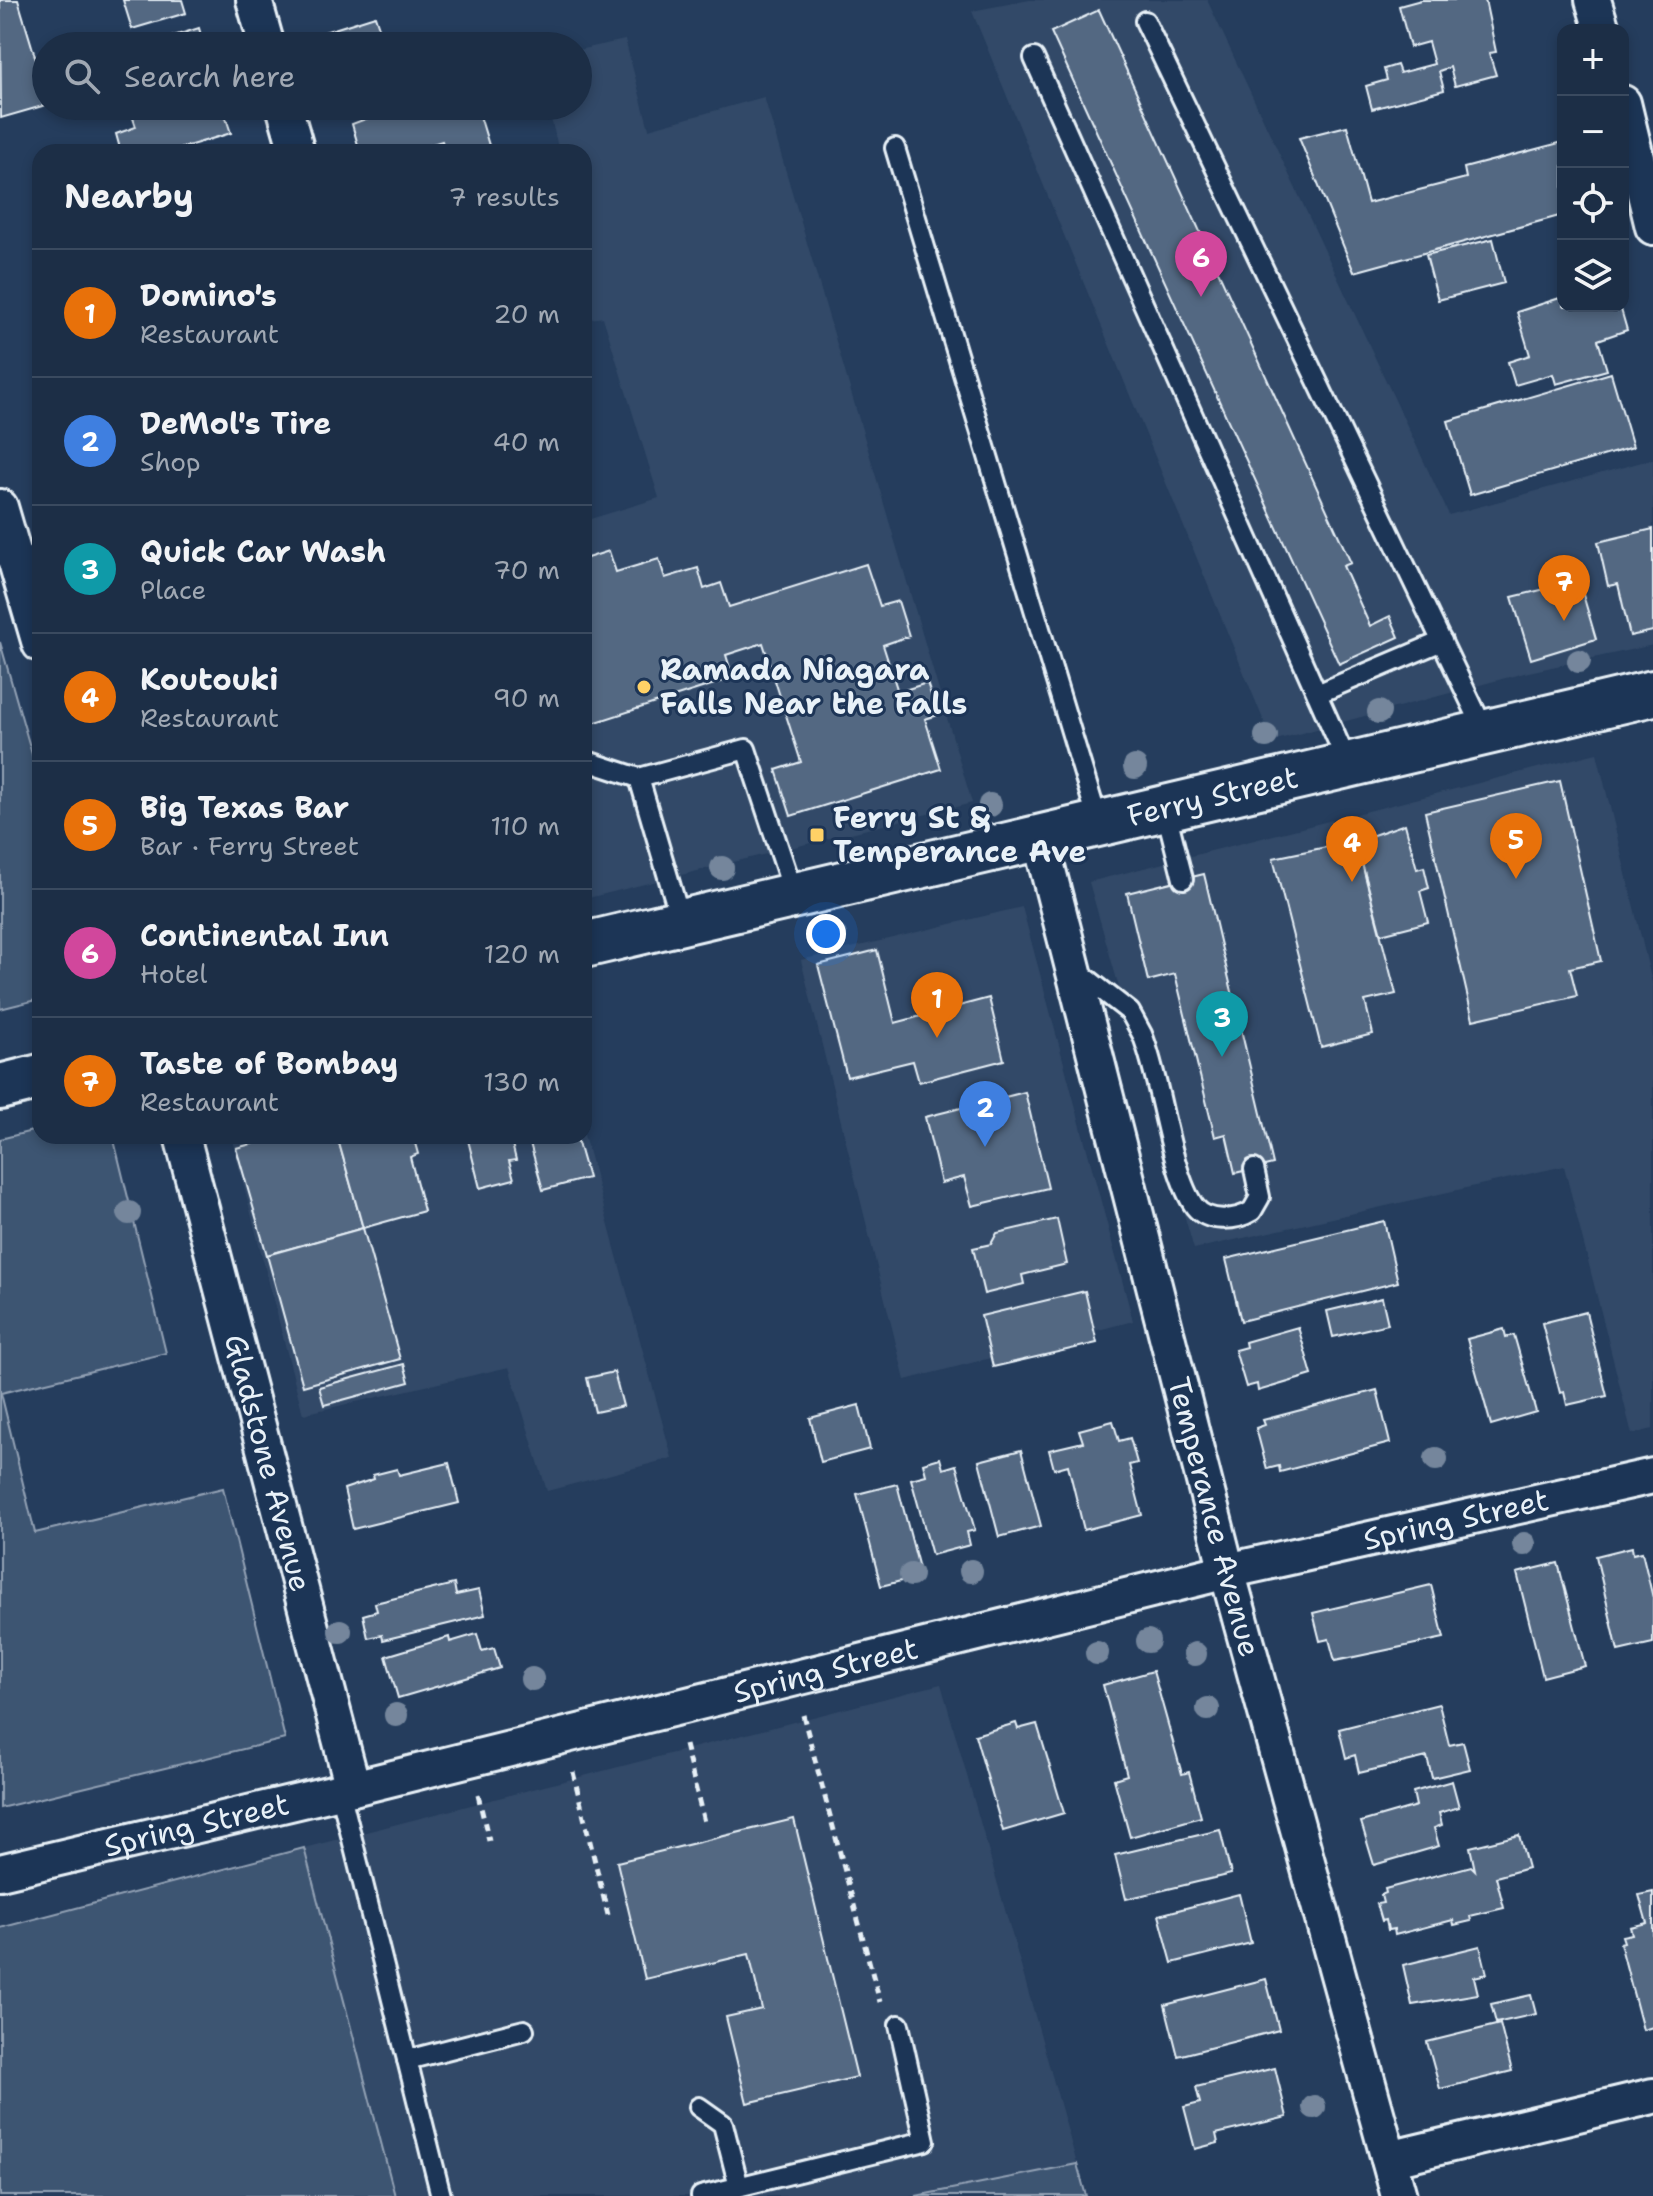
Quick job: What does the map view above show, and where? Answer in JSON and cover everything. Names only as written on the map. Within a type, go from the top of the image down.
[{"type":"main road","name":"Ferry Street","points":[[592,943],[1098,821],[1653,693]]},
{"type":"main road","points":[[0,1087],[32,1079]]},
{"type":"street","points":[[254,0],[263,32]]},
{"type":"street","points":[[1593,0],[1600,24]]},
{"type":"street","points":[[288,120],[295,144]]},
{"type":"street","points":[[1629,128],[1653,227]]},
{"type":"street","points":[[0,507],[32,617]]},
{"type":"street","name":"Temperance Avenue","points":[[1039,835],[1227,1571],[1399,2196]]},
{"type":"street","name":"Gladstone Avenue","points":[[184,1144],[346,1790]]},
{"type":"street","name":"Spring Street","points":[[0,1872],[346,1790],[1227,1571],[1653,1476]]},
{"type":"street","points":[[1389,2159],[1653,2096]]},
{"type":"lane","points":[[1145,21],[1485,732]]},
{"type":"lane","points":[[1034,58],[1348,764]]},
{"type":"lane","points":[[895,148],[1098,821]]},
{"type":"lane","points":[[1317,694],[1442,641]]},
{"type":"lane","points":[[592,763],[639,778],[746,749],[794,894]]},
{"type":"lane","points":[[639,778],[681,921]]},
{"type":"lane","points":[[1165,806],[1183,879]]},
{"type":"lane","points":[[1073,967],[1130,1012],[1142,1034],[1183,1182],[1197,1209],[1205,1215],[1231,1219],[1252,1211],[1260,1197],[1254,1169]]},
{"type":"lane","points":[[346,1790],[441,2196]]},
{"type":"lane","points":[[701,2196],[925,2141],[899,2025]]},
{"type":"lane","points":[[407,2060],[524,2030]]},
{"type":"lane","points":[[699,2107],[723,2124],[739,2187]]},
{"type":"path","points":[[794,1679],[876,1997],[899,2025]]},
{"type":"path","points":[[675,1708],[705,1826]]},
{"type":"path","points":[[564,1736],[608,1915]]},
{"type":"path","points":[[470,1759],[489,1841]]},
{"type":"shaded area","points":[[1030,0],[1207,0],[1449,515],[1653,459],[1653,645],[1524,673],[1272,741],[972,11]]},
{"type":"shaded area","points":[[625,40],[649,129],[764,97],[972,803],[592,897],[592,519],[659,498],[603,317],[592,319],[592,144],[557,144],[551,120],[592,120],[592,47]]},
{"type":"shaded area","points":[[0,642],[32,754],[32,1001],[0,1009]]},
{"type":"shaded area","points":[[1597,753],[1653,987],[1653,1429],[1632,1434],[1564,1166],[1194,1249],[1089,882]]},
{"type":"shaded area","points":[[1022,907],[1133,1321],[905,1380],[801,960]]},
{"type":"shaded area","points":[[32,1131],[32,1144],[115,1144],[166,1353],[1,1393],[35,1533],[223,1488],[285,1739],[0,1808],[0,1139]]},
{"type":"shaded area","points":[[233,1144],[586,1144],[672,1458],[547,1491],[509,1367],[303,1414]]},
{"type":"shaded area","points":[[941,1684],[1077,2164],[916,2196],[395,2196],[304,1848]]},
{"type":"shaded area","points":[[304,1848],[395,2196],[0,2196],[0,1928]]},
{"type":"shaded area","points":[[1077,2164],[1086,2196],[916,2196]]},
{"type":"building","points":[[0,0],[18,0],[32,46],[32,109],[1,118]]},
{"type":"building","points":[[123,0],[182,0],[186,13],[132,29]]},
{"type":"building","points":[[1421,0],[1485,0],[1496,52],[1489,53],[1496,75],[1455,86],[1450,67],[1439,71],[1444,90],[1372,109],[1366,86],[1387,80],[1384,69],[1397,65],[1400,73],[1434,64],[1428,42],[1410,47],[1399,6]]},
{"type":"building","points":[[1099,10],[1351,563],[1343,566],[1370,626],[1390,616],[1399,637],[1339,664],[1051,32]]},
{"type":"building","points":[[375,16],[380,32],[324,32]]},
{"type":"building","points":[[134,120],[227,120],[231,133],[195,144],[119,144],[116,134],[136,127]]},
{"type":"building","points":[[363,120],[481,120],[489,144],[443,144],[442,141],[432,144],[358,144],[352,124]]},
{"type":"building","points":[[1347,126],[1368,203],[1466,178],[1464,168],[1557,144],[1557,217],[1354,272],[1299,138]]},
{"type":"building","points":[[1493,239],[1504,283],[1438,300],[1426,255]]},
{"type":"building","points":[[1557,299],[1557,312],[1622,312],[1627,330],[1598,340],[1607,370],[1556,384],[1553,374],[1515,385],[1508,362],[1530,355],[1517,312]]},
{"type":"building","points":[[1611,373],[1633,447],[1470,495],[1448,421]]},
{"type":"building","points":[[1653,529],[1653,631],[1630,636],[1618,584],[1608,586],[1598,542]]},
{"type":"building","name":"Ramada Niagara Falls Near the Falls","points":[[609,551],[616,572],[659,559],[665,578],[698,568],[704,589],[721,583],[729,607],[866,564],[880,606],[898,601],[909,636],[883,645],[898,692],[927,683],[938,715],[925,719],[941,769],[791,816],[776,770],[801,762],[763,643],[726,655],[733,678],[592,723],[592,556]]},
{"type":"building","points":[[1579,581],[1596,639],[1531,659],[1512,597]]},
{"type":"building","points":[[1560,781],[1601,961],[1570,968],[1577,996],[1473,1020],[1425,812]]},
{"type":"building","points":[[1405,824],[1417,869],[1424,867],[1429,888],[1420,891],[1428,922],[1381,934],[1356,841]]},
{"type":"building","points":[[1356,841],[1396,994],[1365,1001],[1373,1034],[1321,1047],[1273,858]]},
{"type":"building","points":[[1204,874],[1273,1164],[1235,1173],[1226,1134],[1215,1137],[1175,974],[1148,981],[1127,893]]},
{"type":"building","points":[[877,950],[895,1023],[989,998],[1004,1060],[919,1082],[913,1061],[847,1077],[818,965]]},
{"type":"building","points":[[1025,1092],[1048,1188],[972,1206],[964,1177],[941,1183],[925,1117]]},
{"type":"building","points":[[252,1144],[339,1144],[363,1228],[267,1255],[236,1148]]},
{"type":"building","points":[[339,1144],[415,1144],[418,1154],[410,1157],[424,1211],[363,1228]]},
{"type":"building","points":[[469,1144],[512,1144],[516,1160],[509,1161],[514,1179],[480,1188]]},
{"type":"building","points":[[530,1144],[578,1144],[588,1178],[543,1190]]},
{"type":"building","points":[[1057,1219],[1067,1264],[1022,1275],[1024,1284],[984,1294],[973,1248],[991,1244],[997,1233]]},
{"type":"building","points":[[1384,1221],[1398,1282],[1241,1321],[1226,1259]]},
{"type":"building","points":[[363,1228],[400,1359],[303,1386],[267,1255]]},
{"type":"building","points":[[1085,1291],[1097,1343],[993,1367],[981,1316]]},
{"type":"building","points":[[1382,1298],[1388,1324],[1333,1337],[1327,1311]]},
{"type":"building","points":[[1586,1312],[1607,1396],[1567,1405],[1564,1392],[1560,1393],[1542,1323]]},
{"type":"building","points":[[1298,1327],[1312,1375],[1258,1391],[1257,1384],[1246,1387],[1235,1350],[1246,1347],[1245,1342]]},
{"type":"building","points":[[1504,1329],[1506,1337],[1514,1335],[1536,1412],[1491,1425],[1467,1339]]},
{"type":"building","points":[[404,1364],[409,1382],[324,1405],[319,1387]]},
{"type":"building","points":[[614,1372],[623,1406],[595,1412],[587,1378]]},
{"type":"building","points":[[1377,1390],[1390,1443],[1280,1472],[1279,1466],[1267,1469],[1256,1428],[1265,1425],[1263,1420]]},
{"type":"building","points":[[859,1405],[870,1449],[821,1462],[810,1418]]},
{"type":"building","points":[[1113,1421],[1119,1441],[1130,1438],[1137,1463],[1129,1465],[1142,1515],[1084,1530],[1068,1465],[1054,1469],[1049,1450],[1083,1442],[1079,1430]]},
{"type":"building","points":[[1021,1450],[1041,1526],[999,1537],[979,1461]]},
{"type":"building","points":[[940,1458],[943,1469],[956,1465],[975,1530],[967,1532],[970,1545],[932,1555],[911,1479],[926,1475],[923,1463]]},
{"type":"building","points":[[449,1463],[459,1503],[353,1529],[344,1489],[374,1479],[373,1475],[397,1469],[399,1475]]},
{"type":"building","points":[[897,1484],[921,1576],[881,1586],[857,1494]]},
{"type":"building","points":[[1632,1547],[1633,1554],[1642,1552],[1653,1598],[1653,1643],[1618,1651],[1596,1556]]},
{"type":"building","points":[[1558,1563],[1585,1666],[1543,1677],[1517,1573]]},
{"type":"building","points":[[454,1584],[456,1595],[479,1590],[485,1615],[383,1640],[382,1635],[368,1638],[363,1615],[377,1611],[375,1603]]},
{"type":"building","points":[[1431,1585],[1444,1638],[1335,1661],[1329,1639],[1320,1641],[1313,1613]]},
{"type":"building","points":[[477,1634],[482,1651],[494,1648],[500,1668],[398,1698],[386,1656],[449,1637],[450,1642]]},
{"type":"building","points":[[1153,1671],[1182,1774],[1189,1772],[1201,1817],[1130,1837],[1114,1779],[1127,1775],[1103,1685]]},
{"type":"building","points":[[1439,1704],[1449,1745],[1463,1742],[1470,1769],[1432,1778],[1427,1757],[1359,1773],[1355,1755],[1346,1758],[1339,1729]]},
{"type":"building","points":[[1016,1723],[1018,1729],[1037,1724],[1064,1813],[1003,1831],[975,1735]]},
{"type":"building","points":[[1452,1781],[1459,1807],[1439,1813],[1442,1825],[1434,1828],[1439,1846],[1374,1865],[1361,1822],[1416,1806],[1413,1792]]},
{"type":"building","points":[[794,1819],[857,2077],[747,2103],[726,2017],[762,2009],[749,1954],[645,1979],[617,1862]]},
{"type":"building","points":[[1220,1830],[1231,1874],[1126,1899],[1115,1855]]},
{"type":"building","points":[[1519,1835],[1528,1868],[1496,1877],[1504,1908],[1470,1916],[1471,1921],[1454,1925],[1453,1920],[1395,1935],[1394,1929],[1388,1930],[1377,1904],[1383,1903],[1381,1895],[1386,1893],[1385,1889],[1471,1866],[1475,1870],[1470,1847]]},
{"type":"building","points":[[1653,1892],[1653,2027],[1643,2030],[1620,1943],[1624,1942],[1622,1936],[1632,1934],[1630,1927],[1647,1923],[1639,1895]]},
{"type":"building","points":[[1239,1894],[1251,1943],[1172,1963],[1159,1915]]},
{"type":"building","points":[[1480,1946],[1487,1974],[1474,1977],[1478,1994],[1412,2005],[1403,1965]]},
{"type":"building","points":[[1266,1979],[1279,2030],[1178,2056],[1165,2005]]},
{"type":"building","points":[[1531,1995],[1536,2014],[1496,2023],[1491,2004]]},
{"type":"building","points":[[1500,2024],[1512,2071],[1440,2089],[1427,2042]]},
{"type":"building","points":[[1275,2068],[1287,2117],[1216,2134],[1218,2143],[1195,2149],[1184,2107],[1200,2103],[1196,2087]]},
{"type":"place","name":"Continental Inn","points":[[1201,297]]},
{"type":"place","name":"Taste of Bombay","points":[[1564,621]]},
{"type":"place","name":"Ramada Niagara Falls Near the Falls","points":[[644,687]]},
{"type":"place","name":"Ferry St & Temperance Ave","points":[[817,835]]},
{"type":"place","name":"Big Texas Bar","points":[[1516,879]]},
{"type":"place","name":"Koutouki","points":[[1352,882]]},
{"type":"place","name":"Domino's","points":[[937,1038]]},
{"type":"place","name":"Quick Car Wash","points":[[1222,1057]]},
{"type":"place","name":"DeMol's Tire","points":[[985,1147]]}]
